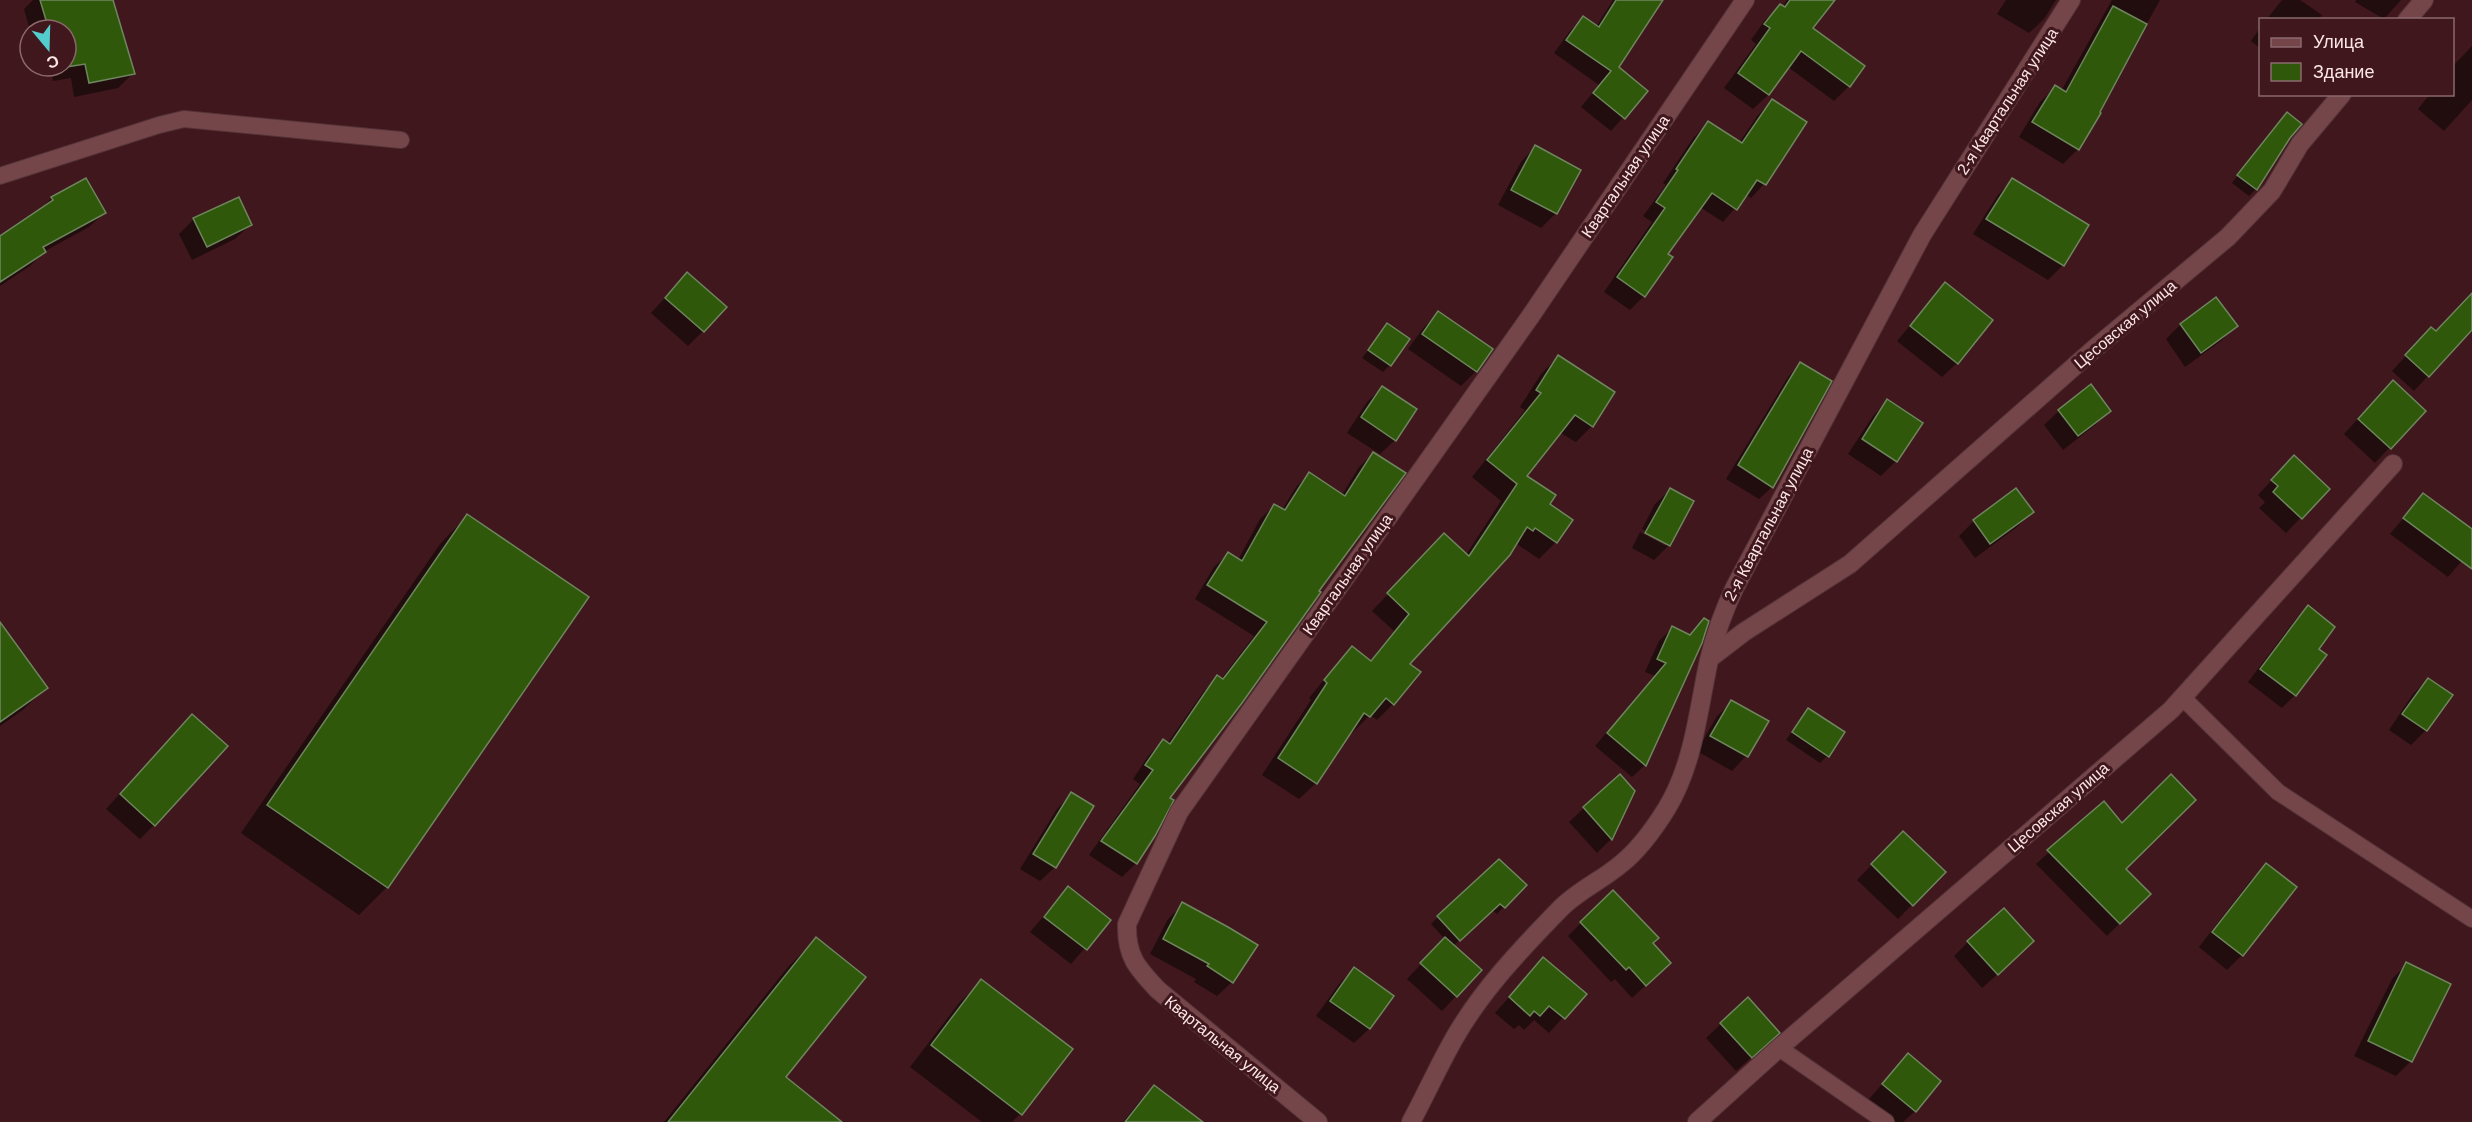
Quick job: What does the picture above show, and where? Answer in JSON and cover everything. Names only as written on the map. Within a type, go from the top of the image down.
[{"type":"street","name":"Квартальная улица","points":[[1318,1122],[1158,990],[1138,969],[1130,955],[1126,939],[1127,924],[1179,812],[1530,317],[1745,0]]},
{"type":"street","name":"2-я Квартальная улица","points":[[1411,1122],[1456,1036],[1488,989],[1561,908],[1589,884],[1620,865],[1642,844],[1666,808],[1681,780],[1690,755],[1710,658],[1725,609],[1739,578],[1922,235],[2072,0]]},
{"type":"street","points":[[2409,18],[2424,0]]},
{"type":"street","name":"Цесовская улица","points":[[1710,658],[1744,632],[1850,564],[2094,349],[2228,237],[2272,191],[2300,144],[2340,96]]},
{"type":"street","name":"Цесовская улица","points":[[1696,1122],[2171,710],[2393,465]]},
{"type":"lane","points":[[0,176],[184,119],[401,140]]},
{"type":"lane","points":[[2182,697],[2278,792],[2472,919]]},
{"type":"lane","points":[[1779,1048],[1886,1122]]},
{"type":"building","points":[[40,0],[113,0],[135,74],[89,83],[85,64],[78,65],[78,18],[45,18]]},
{"type":"building","points":[[1616,0],[1663,0],[1619,67],[1648,91],[1625,119],[1593,93],[1611,71],[1566,40],[1583,16],[1599,27]]},
{"type":"building","points":[[1790,0],[1835,0],[1813,28],[1865,66],[1850,87],[1801,51],[1769,95],[1738,73],[1770,28],[1764,24],[1780,4],[1785,7]]},
{"type":"building","points":[[2113,6],[2147,24],[2079,150],[2032,122],[2055,85],[2066,92]]},
{"type":"building","points":[[1772,99],[1807,122],[1766,185],[1757,180],[1737,210],[1712,193],[1668,254],[1673,257],[1645,297],[1617,277],[1665,208],[1656,202],[1708,121],[1742,143]]},
{"type":"building","points":[[2287,112],[2302,124],[2290,138],[2257,190],[2237,175]]},
{"type":"building","points":[[1535,145],[1581,170],[1557,214],[1511,190]]},
{"type":"building","points":[[86,178],[106,213],[43,247],[46,252],[0,282],[0,236],[53,200],[51,197]]},
{"type":"building","points":[[2012,178],[2089,225],[2064,266],[1986,219]]},
{"type":"building","points":[[239,197],[252,225],[207,247],[193,218]]},
{"type":"building","points":[[687,272],[727,307],[704,332],[665,298]]},
{"type":"building","points":[[1945,282],[1993,320],[1958,364],[1910,326]]},
{"type":"building","points":[[2472,293],[2472,330],[2429,377],[2405,355],[2431,327],[2436,331]]},
{"type":"building","points":[[2216,297],[2238,326],[2201,353],[2180,324]]},
{"type":"building","points":[[1438,311],[1493,349],[1477,372],[1422,334]]},
{"type":"building","points":[[1387,323],[1410,339],[1391,366],[1368,350]]},
{"type":"building","points":[[1558,355],[1615,392],[1593,427],[1575,415],[1527,476],[1556,495],[1550,504],[1573,520],[1557,543],[1535,528],[1533,531],[1527,527],[1510,555],[1410,664],[1421,672],[1394,705],[1386,698],[1370,717],[1364,713],[1317,784],[1278,758],[1327,683],[1324,680],[1352,646],[1371,661],[1409,614],[1387,593],[1444,533],[1469,556],[1517,484],[1487,460],[1541,393],[1536,390]]},
{"type":"building","points":[[1800,362],[1832,381],[1773,488],[1738,465]]},
{"type":"building","points":[[2393,380],[2426,411],[2391,449],[2358,419]]},
{"type":"building","points":[[2091,384],[2111,411],[2078,436],[2058,410]]},
{"type":"building","points":[[1382,386],[1417,409],[1396,441],[1361,417]]},
{"type":"building","points":[[1887,399],[1923,423],[1897,462],[1862,439]]},
{"type":"building","points":[[1373,452],[1406,473],[1319,591],[1321,592],[1242,703],[1170,798],[1174,800],[1137,864],[1101,841],[1153,770],[1145,765],[1163,739],[1170,744],[1217,675],[1223,679],[1267,622],[1207,585],[1228,552],[1242,561],[1274,504],[1285,510],[1309,472],[1345,496]]},
{"type":"building","points":[[2294,455],[2330,489],[2302,519],[2273,492],[2278,486],[2271,480]]},
{"type":"building","points":[[1670,488],[1694,501],[1670,546],[1645,533]]},
{"type":"building","points":[[2016,488],[2034,512],[1990,544],[1973,520]]},
{"type":"building","points":[[2423,493],[2472,529],[2472,569],[2403,518]]},
{"type":"building","points":[[467,514],[589,597],[388,888],[267,805]]},
{"type":"building","points":[[2308,605],[2335,627],[2319,649],[2327,655],[2296,696],[2260,669]]},
{"type":"building","points":[[1704,618],[1709,621],[1702,643],[1646,766],[1607,733],[1666,663],[1657,659],[1672,626],[1690,635]]},
{"type":"building","points":[[0,622],[48,688],[0,722]]},
{"type":"building","points":[[2428,678],[2453,695],[2427,731],[2402,714]]},
{"type":"building","points":[[1731,700],[1769,721],[1748,757],[1710,736]]},
{"type":"building","points":[[1808,708],[1845,732],[1829,757],[1792,732]]},
{"type":"building","points":[[192,714],[228,746],[155,826],[120,794]]},
{"type":"building","points":[[1620,774],[1635,791],[1612,840],[1583,807]]},
{"type":"building","points":[[2171,774],[2196,800],[2126,869],[2151,894],[2120,924],[2047,850],[2104,801],[2122,823]]},
{"type":"building","points":[[1071,792],[1094,806],[1056,868],[1033,854]]},
{"type":"building","points":[[1903,831],[1946,872],[1913,906],[1871,864]]},
{"type":"building","points":[[1499,859],[1527,885],[1505,908],[1500,904],[1460,941],[1437,916]]},
{"type":"building","points":[[2266,863],[2297,887],[2243,956],[2212,932]]},
{"type":"building","points":[[1068,886],[1111,920],[1087,950],[1044,917]]},
{"type":"building","points":[[1613,890],[1659,938],[1653,943],[1671,963],[1646,986],[1629,967],[1626,970],[1580,922]]},
{"type":"building","points":[[1182,902],[1258,945],[1233,983],[1207,966],[1209,964],[1163,939]]},
{"type":"building","points":[[2004,908],[2034,941],[1998,975],[1967,941]]},
{"type":"building","points":[[816,937],[866,977],[786,1077],[842,1122],[668,1122]]},
{"type":"building","points":[[1445,937],[1482,970],[1457,997],[1420,963]]},
{"type":"building","points":[[1543,957],[1587,994],[1565,1019],[1549,1006],[1540,1016],[1534,1011],[1530,1016],[1509,997]]},
{"type":"building","points":[[2406,962],[2451,984],[2412,1062],[2368,1041]]},
{"type":"building","points":[[1354,967],[1394,996],[1370,1029],[1330,1001]]},
{"type":"building","points":[[981,979],[1073,1049],[1022,1115],[931,1045]]},
{"type":"building","points":[[1748,997],[1780,1033],[1752,1058],[1720,1023]]},
{"type":"building","points":[[1908,1053],[1941,1081],[1916,1112],[1882,1084]]},
{"type":"building","points":[[1154,1085],[1203,1122],[1125,1122]]}]
